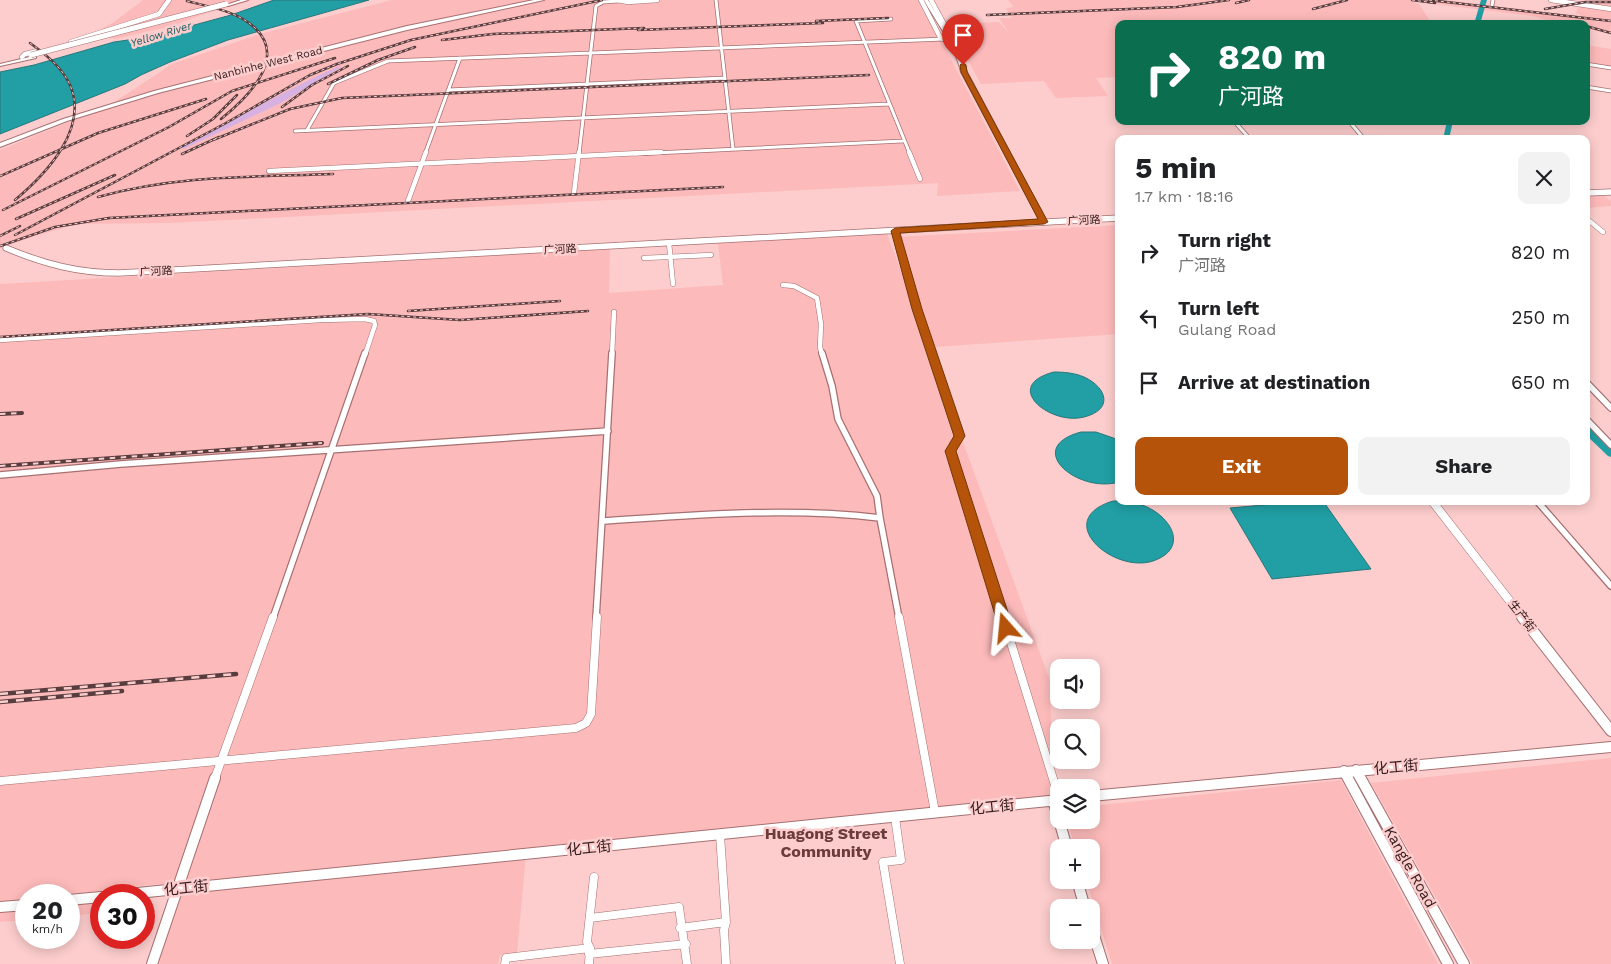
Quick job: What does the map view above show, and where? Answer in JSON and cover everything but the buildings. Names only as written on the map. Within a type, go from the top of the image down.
[{"type":"highway","name":"Nanbinhe West Road","points":[[0,143],[63,118],[154,90],[404,27],[524,0]]},
{"type":"highway","name":"Nanbinhe West Road","points":[[0,143],[65,120],[156,92],[407,28],[541,0]]},
{"type":"main road","points":[[0,64],[132,33],[239,0]]},
{"type":"main road","points":[[227,4],[246,0]]},
{"type":"main road","points":[[926,0],[946,38],[957,66],[964,72],[1044,222]]},
{"type":"main road","points":[[0,64],[22,57],[33,56]]},
{"type":"street","points":[[22,57],[25,54],[86,38],[159,14],[169,0]]},
{"type":"street","points":[[574,192],[596,6],[603,2],[619,0],[632,2],[657,0]]},
{"type":"street","points":[[716,0],[733,149]]},
{"type":"street","points":[[921,0],[940,37],[946,38]]},
{"type":"street","points":[[307,130],[333,84],[388,61],[951,37],[931,0]]},
{"type":"street","points":[[1492,5],[1493,0]]},
{"type":"street","points":[[1551,0],[1611,9]]},
{"type":"street","points":[[891,20],[856,21],[920,179]]},
{"type":"street","points":[[408,200],[460,58]]},
{"type":"street","points":[[1590,65],[1611,68]]},
{"type":"street","points":[[448,90],[725,78]]},
{"type":"street","points":[[1590,87],[1611,91]]},
{"type":"street","points":[[295,131],[889,104]]},
{"type":"street","points":[[1238,125],[1246,135]]},
{"type":"street","points":[[1353,125],[1361,135]]},
{"type":"street","points":[[269,171],[903,141]]},
{"type":"street","points":[[1590,193],[1611,192]]},
{"type":"street","name":"广河路","points":[[3,249],[55,268],[102,274],[1115,218]]},
{"type":"street","points":[[1590,221],[1603,232]]},
{"type":"street","points":[[895,231],[917,309],[959,436],[951,451],[1051,779]]},
{"type":"street","points":[[669,244],[668,255],[670,257],[673,284]]},
{"type":"street","points":[[644,258],[711,254]]},
{"type":"street","points":[[783,285],[794,286],[817,298],[821,324],[820,347],[832,386],[838,419],[877,496],[935,812]]},
{"type":"street","points":[[0,780],[576,728],[589,721],[591,714],[603,521],[614,312]]},
{"type":"street","points":[[0,340],[320,320],[373,319],[374,325],[333,450],[215,778],[152,964]]},
{"type":"street","points":[[1590,386],[1611,408]]},
{"type":"street","points":[[1590,423],[1611,444]]},
{"type":"street","points":[[0,475],[121,464],[608,431]]},
{"type":"street","name":"生产街","points":[[1435,505],[1611,731]]},
{"type":"street","points":[[1540,505],[1611,586]]},
{"type":"street","points":[[603,521],[735,512],[856,515],[880,518]]},
{"type":"street","name":"化工街","points":[[1100,795],[1611,747]]},
{"type":"street","name":"Kangle Road","points":[[1356,770],[1464,964]]},
{"type":"street","name":"Kangle Road","points":[[1344,771],[1448,964]]},
{"type":"street","name":"化工街","points":[[155,891],[720,835],[1050,800]]},
{"type":"street","points":[[894,817],[901,860],[883,862],[900,964]]},
{"type":"street","points":[[720,835],[726,922],[724,930],[726,964]]},
{"type":"street","points":[[589,964],[590,951],[587,942],[594,877]]},
{"type":"street","points":[[0,908],[15,906]]},
{"type":"street","points":[[590,918],[679,907],[680,928],[686,944],[687,964]]},
{"type":"street","points":[[680,928],[726,922]]},
{"type":"street","points":[[505,964],[506,958],[686,944]]},
{"type":"street","points":[[1098,949],[1103,964]]},
{"type":"shaded area","points":[[143,0],[253,0],[204,14],[172,26],[115,39],[92,34],[114,22]]},
{"type":"shaded area","points":[[392,0],[920,0],[1020,191],[937,196],[938,183],[172,223],[77,224],[0,248],[0,150],[110,105],[172,64],[260,34]]},
{"type":"shaded area","points":[[1008,0],[1445,0],[1585,17],[1576,13],[1580,1],[1611,0],[1611,34],[1590,30],[1590,20],[1548,20],[1532,16],[1410,1],[1419,4],[1429,20],[1115,20],[1115,77],[1096,78],[1108,96],[1056,98],[1044,81],[981,84],[946,20],[969,19],[972,23],[999,22],[1009,33],[999,18],[1012,18],[1006,8],[1014,7]]},
{"type":"shaded area","points":[[1590,46],[1611,49],[1611,68],[1590,65]]},
{"type":"shaded area","points":[[339,66],[341,67],[281,103],[184,149],[181,148],[279,95]]},
{"type":"shaded area","points":[[1602,195],[1611,201],[1611,206],[1590,208],[1590,196]]},
{"type":"shaded area","points":[[1115,225],[1115,334],[935,347],[896,237]]},
{"type":"shaded area","points":[[887,233],[1050,681],[1050,769],[1052,769],[1052,779],[1050,779],[1050,800],[526,854],[517,953],[500,955],[498,964],[155,964],[177,889],[193,883],[90,884],[90,914],[80,915],[80,884],[15,884],[15,921],[0,922],[0,284],[610,249],[609,293],[723,285],[718,243]]},
{"type":"shaded area","points":[[1611,758],[1611,964],[1473,964],[1371,783]]},
{"type":"shaded area","points":[[1341,780],[1438,964],[1112,964],[1100,925],[1100,899],[1092,899],[1089,889],[1100,889],[1100,839],[1073,839],[1070,829],[1100,829],[1100,805]]},
{"type":"water","points":[[274,0],[369,0],[228,40],[170,62],[125,84],[0,134],[0,72],[34,65],[114,42],[170,34],[176,30],[231,15]]},
{"type":"water","points":[[1054,372],[1077,375],[1092,382],[1098,387],[1104,398],[1100,409],[1084,417],[1071,418],[1058,416],[1036,403],[1031,395],[1031,386],[1038,378]]},
{"type":"water","points":[[1081,432],[1096,432],[1115,439],[1115,482],[1103,484],[1087,481],[1073,476],[1062,467],[1056,458],[1056,448],[1064,439]]},
{"type":"water","points":[[1113,501],[1115,501],[1115,505],[1142,505],[1147,507],[1156,512],[1170,526],[1173,542],[1170,549],[1164,556],[1153,561],[1137,563],[1121,560],[1106,553],[1095,543],[1088,532],[1087,520],[1095,510]]},
{"type":"water","points":[[1263,505],[1326,505],[1371,569],[1272,579],[1230,508]]},
{"type":"waterway","points":[[1478,20],[1484,0]]},
{"type":"waterway","points":[[1447,135],[1449,125]]},
{"type":"waterway","points":[[1590,433],[1611,454]]},
{"type":"railway","points":[[15,235],[226,123],[310,75],[337,64],[411,40],[602,0]]},
{"type":"railway","points":[[987,15],[1177,7],[1229,0]]},
{"type":"railway","points":[[1236,3],[1249,0]]},
{"type":"railway","points":[[1313,9],[1347,0]]},
{"type":"railway","points":[[1412,0],[1435,3]]},
{"type":"railway","points":[[1429,0],[1611,21]]},
{"type":"railway","points":[[187,1],[223,10],[240,17],[255,28],[264,40],[267,52],[265,65],[256,83]]},
{"type":"railway","points":[[1545,9],[1586,2],[1611,2]]},
{"type":"railway","points":[[816,21],[888,18]]},
{"type":"railway","points":[[638,30],[823,23]]},
{"type":"railway","points":[[1590,27],[1611,33]]},
{"type":"railway","points":[[442,40],[493,34],[644,28]]},
{"type":"railway","points":[[30,43],[53,61],[67,78],[70,85],[74,102],[74,118],[69,134],[61,149]]},
{"type":"railway","points":[[328,84],[378,60],[415,47]]},
{"type":"railway","points":[[256,83],[335,58]]},
{"type":"railway","points":[[282,107],[312,85],[348,66]]},
{"type":"railway","points":[[213,140],[290,109],[342,98],[869,75]]},
{"type":"railway","points":[[3,210],[169,127],[232,91],[256,83]]},
{"type":"railway","points":[[221,119],[242,101],[256,83]]},
{"type":"railway","points":[[187,136],[213,119],[237,95]]},
{"type":"railway","points":[[61,149],[98,133],[206,99]]},
{"type":"railway","points":[[182,154],[219,137]]},
{"type":"railway","points":[[0,176],[61,149]]},
{"type":"railway","points":[[15,200],[51,164],[61,149]]},
{"type":"railway","points":[[98,197],[156,185],[214,178],[333,174]]},
{"type":"railway","points":[[16,219],[115,175]]},
{"type":"railway","points":[[0,246],[55,227],[109,218],[723,187]]},
{"type":"railway","points":[[0,236],[20,226]]},
{"type":"railway","points":[[408,311],[560,301]]},
{"type":"railway","points":[[0,337],[368,314],[460,320],[588,311]]},
{"type":"railway","points":[[0,414],[22,413]]},
{"type":"railway","points":[[0,466],[322,443]]},
{"type":"railway","points":[[0,694],[236,674]]},
{"type":"railway","points":[[0,702],[122,691]]},
{"type":"district","name":"Huagong Street Community","points":[[826,842]]},
{"type":"route","points":[[963,65],[964,72],[1044,222],[895,231],[917,309],[959,436],[951,451],[1006,628]]},
{"type":"water label","name":"Yellow River","points":[[161,34]]}]
